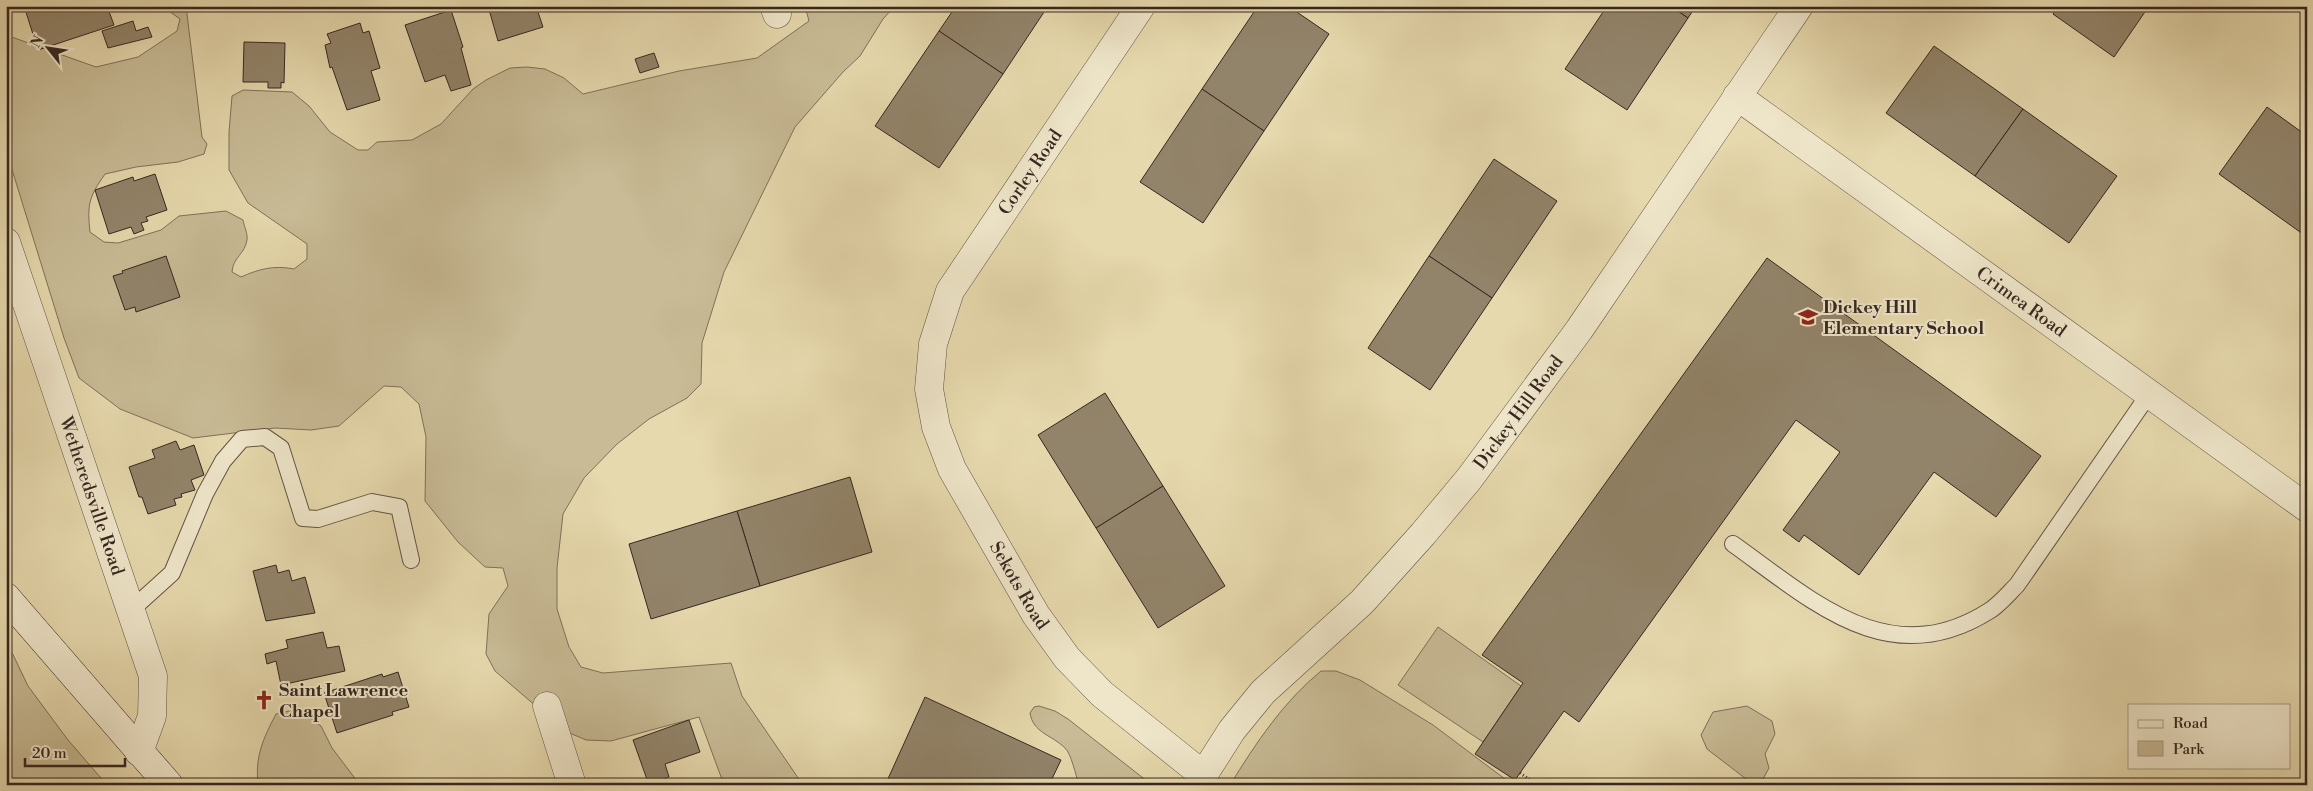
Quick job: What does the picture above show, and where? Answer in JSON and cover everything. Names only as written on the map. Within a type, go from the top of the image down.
[{"type":"street","name":"Corley Road","points":[[933,344],[950,292],[1141,6]]},
{"type":"street","name":"Dickey Hill Road","points":[[1199,779],[1232,730],[1263,692],[1362,602],[1424,534],[1469,479],[1579,330],[1798,6]]},
{"type":"street","name":"Crimea Road","points":[[1737,96],[2307,508]]},
{"type":"street","name":"Wetheredsville Road","points":[[6,242],[152,676],[152,716],[139,752]]},
{"type":"street","name":"Sekots Road","points":[[933,344],[929,389],[936,427],[952,469],[1036,615],[1067,658],[1102,694],[1199,779]]},
{"type":"street","points":[[6,597],[169,785]]},
{"type":"street","points":[[547,706],[572,785]]},
{"type":"lane","points":[[1733,544],[1826,609],[1855,624],[1888,635],[1924,635],[1957,629],[1991,610],[2017,585],[2149,394]]},
{"type":"lane","points":[[130,611],[172,573],[205,494],[223,461],[242,439],[265,437],[281,448],[303,518],[318,519],[372,502],[399,507],[411,560]]},
{"type":"path","points":[[1520,773],[1538,785]]},
{"type":"green space","points":[[162,6],[186,6],[202,137],[207,144],[204,154],[178,162],[136,167],[105,174],[90,201],[90,232],[104,242],[118,243],[161,230],[179,216],[226,211],[243,220],[246,233],[246,245],[234,263],[232,272],[241,277],[267,268],[294,269],[307,259],[307,244],[248,203],[229,170],[229,132],[232,96],[243,90],[292,92],[309,106],[330,132],[358,150],[368,150],[377,142],[412,140],[441,124],[473,89],[510,68],[545,69],[564,78],[583,94],[679,71],[757,58],[809,21],[805,6],[895,6],[883,19],[860,56],[843,72],[795,127],[724,272],[702,343],[701,384],[687,398],[649,419],[617,444],[584,478],[563,514],[557,568],[557,609],[569,647],[581,667],[603,673],[731,663],[742,696],[803,785],[724,785],[699,717],[611,741],[586,740],[565,731],[495,671],[486,654],[489,614],[508,586],[503,568],[485,567],[458,542],[425,501],[426,437],[419,404],[401,387],[384,386],[339,426],[311,430],[275,428],[193,438],[120,409],[79,378],[64,338],[6,150],[6,35],[96,67],[138,57],[177,31],[180,19]]},
{"type":"green space","points":[[1438,627],[1521,686],[1483,742],[1398,685]]},
{"type":"green space","points":[[6,640],[28,686],[68,740],[107,785],[6,785]]},
{"type":"green space","points":[[1321,671],[1336,671],[1360,680],[1433,725],[1513,785],[1230,785],[1260,739],[1282,710]]},
{"type":"green space","points":[[1039,706],[1055,711],[1068,719],[1152,785],[1079,785],[1065,748],[1039,729],[1032,720],[1030,713],[1034,707]]},
{"type":"green space","points":[[1747,706],[1772,721],[1775,734],[1765,754],[1769,768],[1763,779],[1750,782],[1707,749],[1701,735],[1713,712]]},
{"type":"green space","points":[[289,711],[308,716],[321,726],[332,748],[360,785],[258,785],[259,756],[267,732],[276,714]]},
{"type":"building","points":[[24,6],[95,6],[97,10],[107,6],[114,25],[38,50]]},
{"type":"building","points":[[488,6],[536,6],[543,27],[498,41]]},
{"type":"building","points":[[956,6],[1048,6],[1003,74],[939,31]]},
{"type":"building","points":[[1258,6],[1288,6],[1329,34],[1264,131],[1202,89]]},
{"type":"building","points":[[1607,6],[1671,6],[1688,18],[1627,110],[1565,69]]},
{"type":"building","points":[[1671,6],[1696,6],[1688,18]]},
{"type":"building","points":[[2058,6],[2149,6],[2114,57],[2053,14]]},
{"type":"building","points":[[451,10],[463,47],[461,48],[471,85],[451,91],[445,75],[425,82],[405,25]]},
{"type":"building","points":[[133,21],[136,31],[148,27],[152,37],[108,48],[102,31]]},
{"type":"building","points":[[360,23],[363,33],[369,31],[380,68],[371,71],[380,100],[347,110],[332,67],[330,68],[325,45],[331,43],[327,34]]},
{"type":"building","points":[[939,31],[1003,74],[939,168],[875,126]]},
{"type":"building","points":[[244,42],[285,43],[284,83],[281,82],[281,88],[268,88],[268,82],[243,82]]},
{"type":"building","points":[[1934,46],[2023,109],[1975,176],[1886,113]]},
{"type":"building","points":[[654,53],[659,67],[640,73],[635,59]]},
{"type":"building","points":[[1202,89],[1264,131],[1203,223],[1140,182]]},
{"type":"building","points":[[2267,107],[2307,136],[2307,237],[2219,174]]},
{"type":"building","points":[[2023,109],[2117,176],[2069,243],[1975,176]]},
{"type":"building","points":[[1494,159],[1557,201],[1492,298],[1429,256]]},
{"type":"building","points":[[155,174],[167,210],[146,217],[148,221],[141,223],[144,230],[134,234],[131,227],[109,234],[95,190],[133,177],[134,181]]},
{"type":"building","points":[[166,256],[180,297],[136,312],[135,307],[125,310],[113,276],[123,273],[122,271]]},
{"type":"building","points":[[1429,256],[1492,298],[1430,390],[1368,348]]},
{"type":"building","points":[[1767,258],[2041,456],[1996,517],[1934,472],[1859,575],[1804,535],[1799,542],[1783,530],[1840,452],[1796,420],[1579,722],[1564,711],[1515,780],[1475,754],[1523,683],[1482,655]]},
{"type":"building","points":[[1105,393],[1163,486],[1096,528],[1038,435]]},
{"type":"building","points":[[176,441],[180,450],[194,445],[204,475],[191,480],[195,490],[181,494],[182,497],[174,499],[176,505],[148,514],[142,497],[139,497],[129,467],[155,458],[152,450]]},
{"type":"building","points":[[850,477],[872,552],[760,586],[737,511]]},
{"type":"building","points":[[1163,486],[1225,586],[1158,628],[1096,528]]},
{"type":"building","points":[[737,511],[760,586],[651,619],[629,544]]},
{"type":"building","points":[[276,565],[278,573],[289,570],[292,581],[305,577],[315,613],[266,621],[253,571]]},
{"type":"building","points":[[323,632],[327,648],[339,646],[345,671],[281,685],[276,661],[267,664],[265,654],[288,648],[286,640]]},
{"type":"building","points":[[398,672],[409,707],[392,712],[393,715],[337,733],[324,693],[382,674],[383,677]]},
{"type":"building","points":[[925,697],[1061,760],[1049,785],[895,785],[887,781]]},
{"type":"building","points":[[689,720],[700,752],[665,764],[669,777],[649,785],[633,740]]},
{"type":"place","name":"Dickey Hill Elementary School","points":[[1808,317]]},
{"type":"place","name":"Saint Lawrence Chapel","points":[[264,700]]}]
